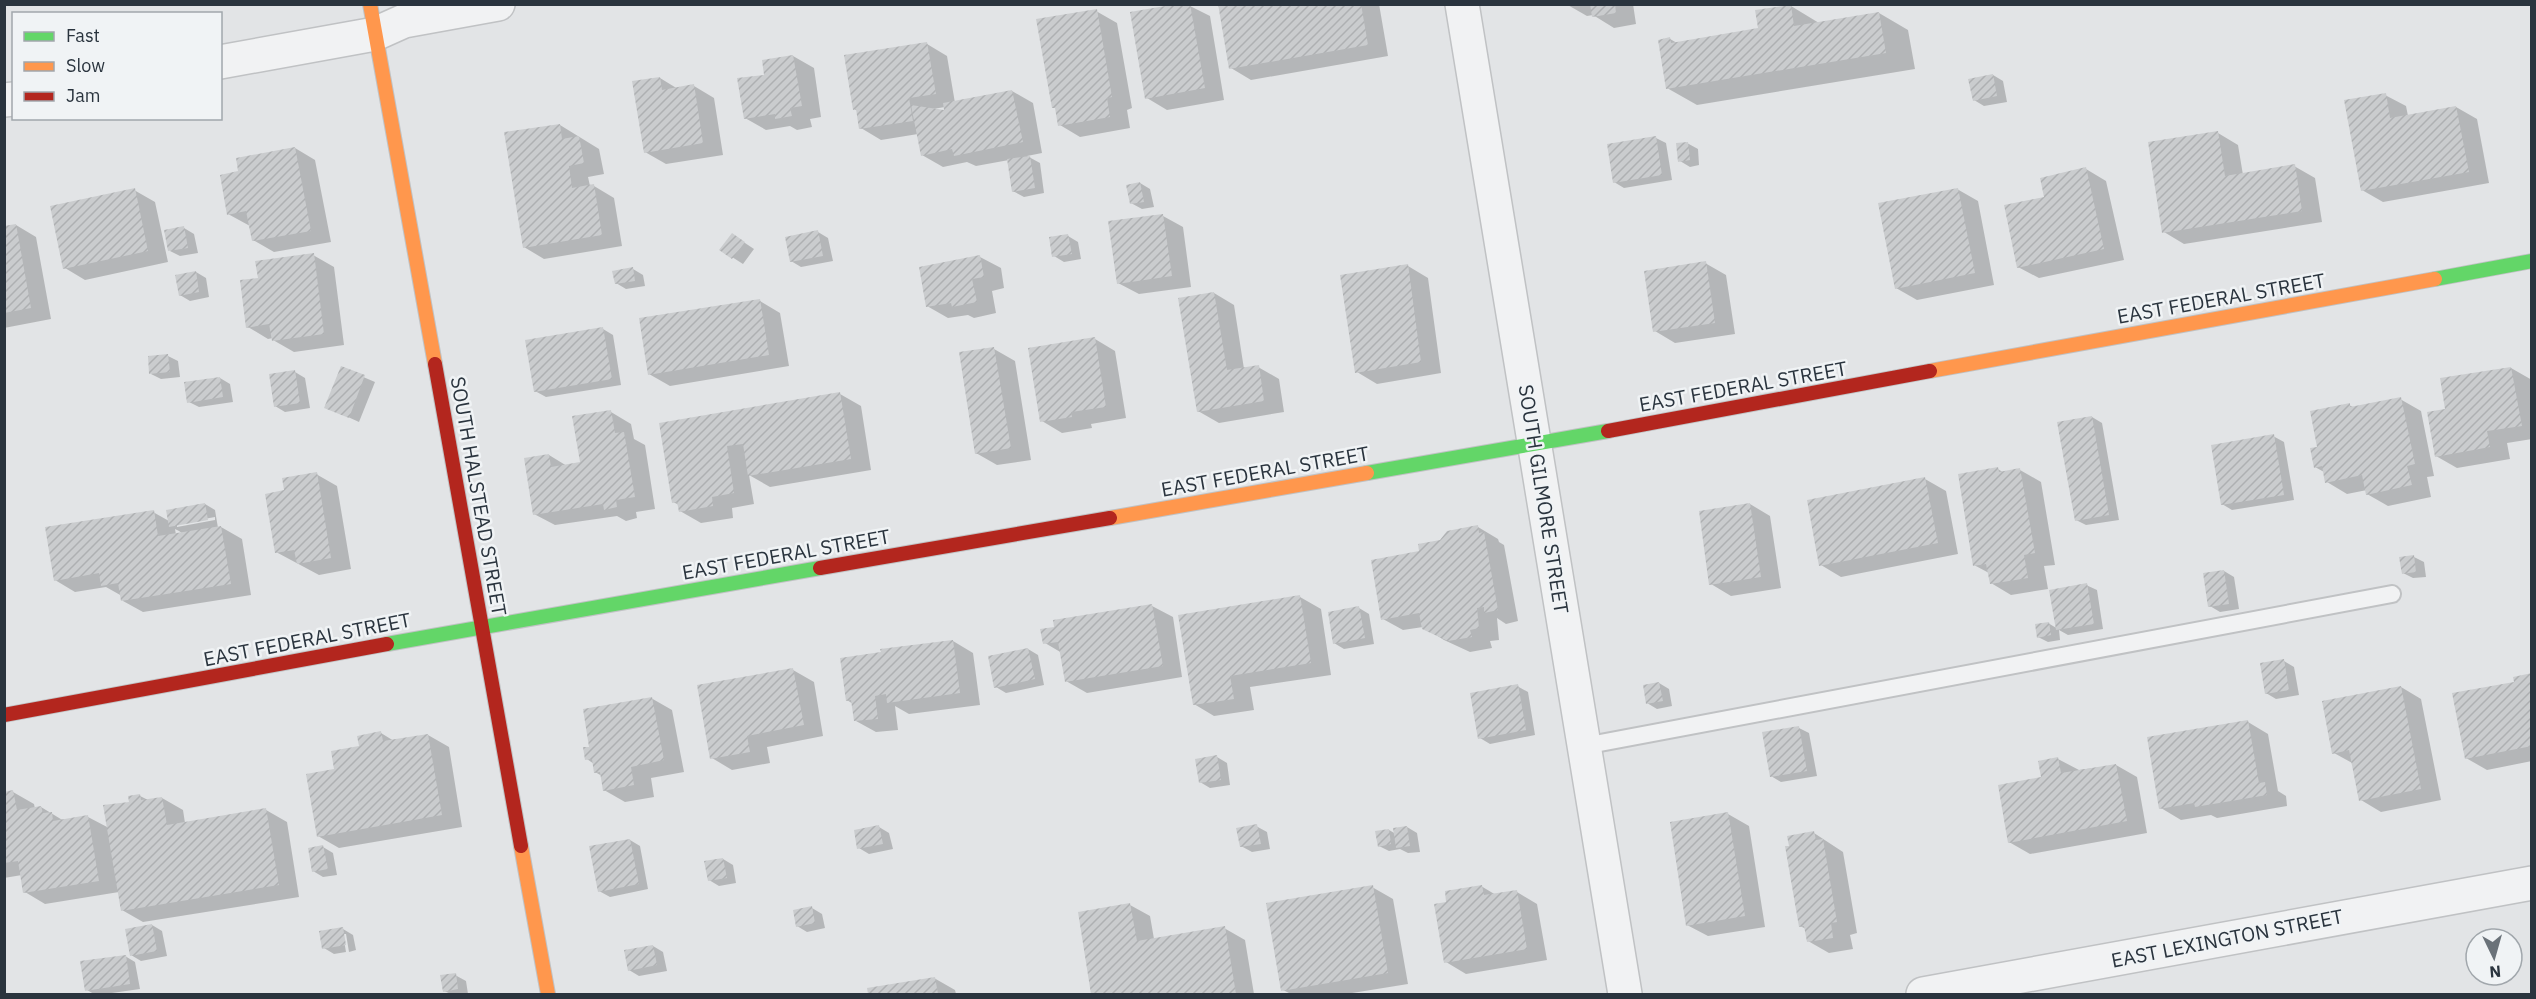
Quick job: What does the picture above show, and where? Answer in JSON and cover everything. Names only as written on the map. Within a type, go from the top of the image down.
[{"type":"street","points":[[222,61],[372,19],[404,21],[498,4]]},
{"type":"street","name":"SOUTH GILMORE STREET","points":[[1462,4],[1625,994]]},
{"type":"street","name":"SOUTH HALSTEAD STREET","points":[[372,19],[548,994]]},
{"type":"street","name":"EAST FEDERAL STREET","points":[[4,715],[483,626],[1535,444],[2532,261]]},
{"type":"street","name":"EAST LEXINGTON STREET","points":[[1923,994],[2532,883]]},
{"type":"lane","points":[[1584,746],[2392,594]]},
{"type":"building","points":[[1190,4],[1205,88],[1145,99],[1130,12]]},
{"type":"building","points":[[1218,4],[1361,4],[1368,45],[1229,69]]},
{"type":"building","points":[[1590,4],[1615,4],[1616,13],[1592,17]]},
{"type":"building","points":[[1791,5],[1794,26],[1879,12],[1886,53],[1666,89],[1658,40],[1670,37],[1671,43],[1758,28],[1755,10]]},
{"type":"building","points":[[1097,9],[1112,97],[1107,98],[1110,117],[1058,126],[1055,108],[1052,108],[1036,19]]},
{"type":"building","points":[[927,42],[936,94],[909,98],[913,121],[859,129],[856,109],[853,110],[844,55]]},
{"type":"building","points":[[793,55],[802,106],[790,108],[792,116],[775,119],[775,114],[744,119],[737,78],[764,75],[762,60]]},
{"type":"building","points":[[1993,74],[1997,96],[1973,101],[1968,79]]},
{"type":"building","points":[[660,77],[662,90],[694,84],[703,143],[644,153],[632,81]]},
{"type":"building","points":[[1012,90],[1023,142],[954,156],[952,149],[921,156],[911,105],[944,110],[943,103]]},
{"type":"building","points":[[2386,93],[2390,118],[2456,106],[2469,172],[2361,191],[2344,100]]},
{"type":"building","points":[[560,124],[562,139],[579,136],[584,163],[569,166],[572,188],[594,184],[602,235],[523,248],[504,132]]},
{"type":"building","points":[[2218,131],[2225,176],[2295,164],[2302,211],[2162,233],[2148,142]]},
{"type":"building","points":[[1656,136],[1662,175],[1613,183],[1607,144]]},
{"type":"building","points":[[1688,142],[1690,160],[1678,162],[1676,143]]},
{"type":"building","points":[[295,147],[311,231],[252,241],[246,211],[227,215],[220,175],[238,171],[236,158]]},
{"type":"building","points":[[1030,156],[1035,188],[1012,192],[1007,159]]},
{"type":"building","points":[[2086,167],[2104,249],[2017,268],[2004,205],[2044,197],[2040,178]]},
{"type":"building","points":[[1140,182],[1144,202],[1130,204],[1126,185]]},
{"type":"building","points":[[135,188],[148,251],[63,269],[50,206]]},
{"type":"building","points":[[1958,188],[1975,273],[1895,289],[1878,203]]},
{"type":"building","points":[[1163,214],[1172,276],[1117,284],[1108,221]]},
{"type":"building","points":[[16,224],[31,308],[4,313],[4,226]]},
{"type":"building","points":[[184,226],[188,248],[168,251],[164,230]]},
{"type":"building","points":[[818,230],[823,256],[790,262],[785,237]]},
{"type":"building","points":[[732,233],[745,242],[732,259],[719,250]]},
{"type":"building","points":[[1068,234],[1072,254],[1052,257],[1049,237]]},
{"type":"building","points":[[314,253],[324,334],[272,341],[269,324],[246,328],[240,280],[258,278],[255,261]]},
{"type":"building","points":[[980,255],[984,277],[972,279],[977,302],[952,307],[951,303],[926,307],[919,267]]},
{"type":"building","points":[[1706,261],[1715,323],[1653,332],[1644,271]]},
{"type":"building","points":[[1408,264],[1421,362],[1355,373],[1340,275]]},
{"type":"building","points":[[633,267],[635,281],[615,284],[612,271]]},
{"type":"building","points":[[196,271],[199,292],[179,296],[175,275]]},
{"type":"building","points":[[1214,292],[1227,370],[1259,365],[1264,401],[1197,412],[1178,298]]},
{"type":"building","points":[[760,299],[769,355],[648,375],[639,318]]},
{"type":"building","points":[[603,327],[612,379],[534,392],[525,340]]},
{"type":"building","points":[[1095,337],[1106,407],[1071,412],[1072,417],[1040,422],[1028,348]]},
{"type":"building","points":[[994,347],[1011,448],[975,454],[959,352]]},
{"type":"building","points":[[168,354],[170,372],[149,374],[148,356]]},
{"type":"building","points":[[341,366],[365,375],[349,418],[324,408]]},
{"type":"building","points":[[2511,367],[2522,426],[2487,431],[2490,447],[2435,457],[2427,412],[2445,409],[2440,378]]},
{"type":"building","points":[[295,370],[300,403],[274,407],[269,374]]},
{"type":"building","points":[[220,377],[223,397],[187,403],[184,382]]},
{"type":"building","points":[[840,392],[851,459],[748,476],[743,444],[727,446],[734,493],[712,497],[713,506],[679,512],[677,502],[672,503],[659,423]]},
{"type":"building","points":[[2401,397],[2415,464],[2407,466],[2412,485],[2366,495],[2362,475],[2325,483],[2322,466],[2314,468],[2310,448],[2317,447],[2310,411],[2350,403],[2350,407]]},
{"type":"building","points":[[611,410],[615,433],[624,432],[635,497],[616,500],[617,507],[604,510],[603,504],[533,515],[524,458],[549,454],[551,467],[580,462],[572,416]]},
{"type":"building","points":[[2092,416],[2109,515],[2075,521],[2057,422]]},
{"type":"building","points":[[2274,434],[2284,495],[2221,505],[2211,445]]},
{"type":"building","points":[[1998,467],[1999,472],[2020,468],[2035,553],[2024,555],[2028,578],[1990,584],[1986,564],[1973,566],[1958,474]]},
{"type":"building","points":[[317,472],[331,558],[297,564],[294,550],[275,553],[265,494],[284,490],[282,478]]},
{"type":"building","points":[[1925,477],[1938,543],[1819,566],[1807,500]]},
{"type":"building","points":[[205,503],[208,520],[169,527],[166,510]]},
{"type":"building","points":[[1750,503],[1761,577],[1709,585],[1699,511]]},
{"type":"building","points":[[154,510],[158,536],[221,526],[231,584],[121,601],[118,583],[101,586],[99,573],[54,581],[45,527]]},
{"type":"building","points":[[1478,525],[1479,533],[1484,532],[1498,610],[1484,613],[1484,607],[1477,608],[1479,628],[1470,630],[1472,637],[1448,641],[1422,629],[1419,613],[1381,620],[1371,560],[1419,551],[1418,544],[1440,540],[1447,531]]},
{"type":"building","points":[[2414,555],[2416,572],[2402,574],[2399,557]]},
{"type":"building","points":[[2224,570],[2229,604],[2208,607],[2203,573]]},
{"type":"building","points":[[2087,583],[2094,624],[2056,630],[2049,590]]},
{"type":"building","points":[[1300,595],[1311,663],[1230,676],[1234,699],[1193,705],[1178,615]]},
{"type":"building","points":[[1152,604],[1163,666],[1065,682],[1058,642],[1043,644],[1040,629],[1054,627],[1053,620]]},
{"type":"building","points":[[1359,606],[1365,638],[1333,644],[1328,612]]},
{"type":"building","points":[[2049,622],[2051,635],[2037,638],[2035,624]]},
{"type":"building","points":[[953,640],[960,693],[887,703],[886,694],[875,696],[878,719],[854,721],[851,700],[846,701],[840,658],[881,652],[880,649]]},
{"type":"building","points":[[1028,648],[1035,679],[994,688],[988,656]]},
{"type":"building","points":[[2284,659],[2289,690],[2265,694],[2260,663]]},
{"type":"building","points":[[793,668],[804,725],[747,736],[750,752],[710,759],[697,685]]},
{"type":"building","points":[[2532,673],[2532,746],[2465,759],[2452,693],[2514,682],[2513,677]]},
{"type":"building","points":[[1659,682],[1663,701],[1646,704],[1643,685]]},
{"type":"building","points":[[1518,684],[1526,730],[1478,739],[1470,693]]},
{"type":"building","points":[[2401,686],[2421,789],[2359,801],[2349,750],[2332,754],[2322,701]]},
{"type":"building","points":[[652,697],[664,760],[631,767],[634,785],[603,791],[600,772],[594,773],[592,759],[585,760],[583,747],[589,747],[583,709]]},
{"type":"building","points":[[2248,720],[2259,783],[2265,782],[2267,795],[2195,807],[2194,803],[2159,809],[2147,737]]},
{"type":"building","points":[[1799,726],[1807,771],[1770,777],[1762,732]]},
{"type":"building","points":[[381,731],[383,741],[428,734],[442,815],[317,837],[306,774],[334,769],[331,751],[359,746],[357,736]]},
{"type":"building","points":[[1217,755],[1221,780],[1199,783],[1195,759]]},
{"type":"building","points":[[2058,757],[2061,773],[2116,764],[2127,821],[2008,843],[1998,785],[2041,777],[2038,761]]},
{"type":"building","points":[[13,790],[17,810],[41,806],[43,813],[52,812],[53,821],[88,815],[99,881],[23,893],[18,861],[4,863],[4,792]]},
{"type":"building","points":[[140,794],[141,800],[162,797],[167,825],[266,808],[279,885],[121,911],[103,805],[129,802],[128,796]]},
{"type":"building","points":[[1728,812],[1745,916],[1686,926],[1670,822]]},
{"type":"building","points":[[1257,824],[1261,844],[1240,847],[1236,828]]},
{"type":"building","points":[[879,825],[883,844],[857,849],[854,830]]},
{"type":"building","points":[[1407,826],[1410,846],[1396,848],[1393,828]]},
{"type":"building","points":[[1389,829],[1391,844],[1378,847],[1375,831]]},
{"type":"building","points":[[1814,831],[1816,840],[1823,839],[1837,922],[1831,923],[1833,938],[1807,942],[1804,926],[1799,927],[1785,846],[1789,846],[1787,836]]},
{"type":"building","points":[[630,839],[639,884],[598,892],[589,846]]},
{"type":"building","points":[[323,845],[328,869],[312,872],[308,848]]},
{"type":"building","points":[[723,858],[727,878],[708,881],[704,861]]},
{"type":"building","points":[[1373,885],[1388,973],[1281,991],[1266,903]]},
{"type":"building","points":[[1482,885],[1484,895],[1517,890],[1527,949],[1444,963],[1434,904],[1446,902],[1445,891]]},
{"type":"building","points":[[1130,903],[1137,941],[1225,926],[1236,994],[1091,994],[1078,912]]},
{"type":"building","points":[[812,906],[815,923],[796,927],[793,910]]},
{"type":"building","points":[[152,924],[157,951],[130,956],[125,929]]},
{"type":"building","points":[[343,927],[346,945],[322,949],[319,931]]},
{"type":"building","points":[[653,945],[657,965],[628,971],[624,950]]},
{"type":"building","points":[[126,955],[130,984],[85,991],[80,961]]},
{"type":"building","points":[[456,973],[458,989],[443,992],[440,975]]},
{"type":"building","points":[[935,977],[938,994],[868,994],[867,988]]},
{"type":"traffic: fast","points":[[2435,279],[2532,261]]},
{"type":"traffic: fast","points":[[1367,473],[1608,431]]},
{"type":"traffic: fast","points":[[387,644],[820,568]]},
{"type":"traffic: slow","points":[[370,4],[435,364]]},
{"type":"traffic: slow","points":[[1930,371],[2435,279]]},
{"type":"traffic: slow","points":[[1110,518],[1367,473]]},
{"type":"traffic: slow","points":[[521,846],[548,994]]},
{"type":"traffic: jam","points":[[435,364],[521,846]]},
{"type":"traffic: jam","points":[[1608,431],[1930,371]]},
{"type":"traffic: jam","points":[[820,568],[1110,518]]},
{"type":"traffic: jam","points":[[4,715],[387,644]]}]
